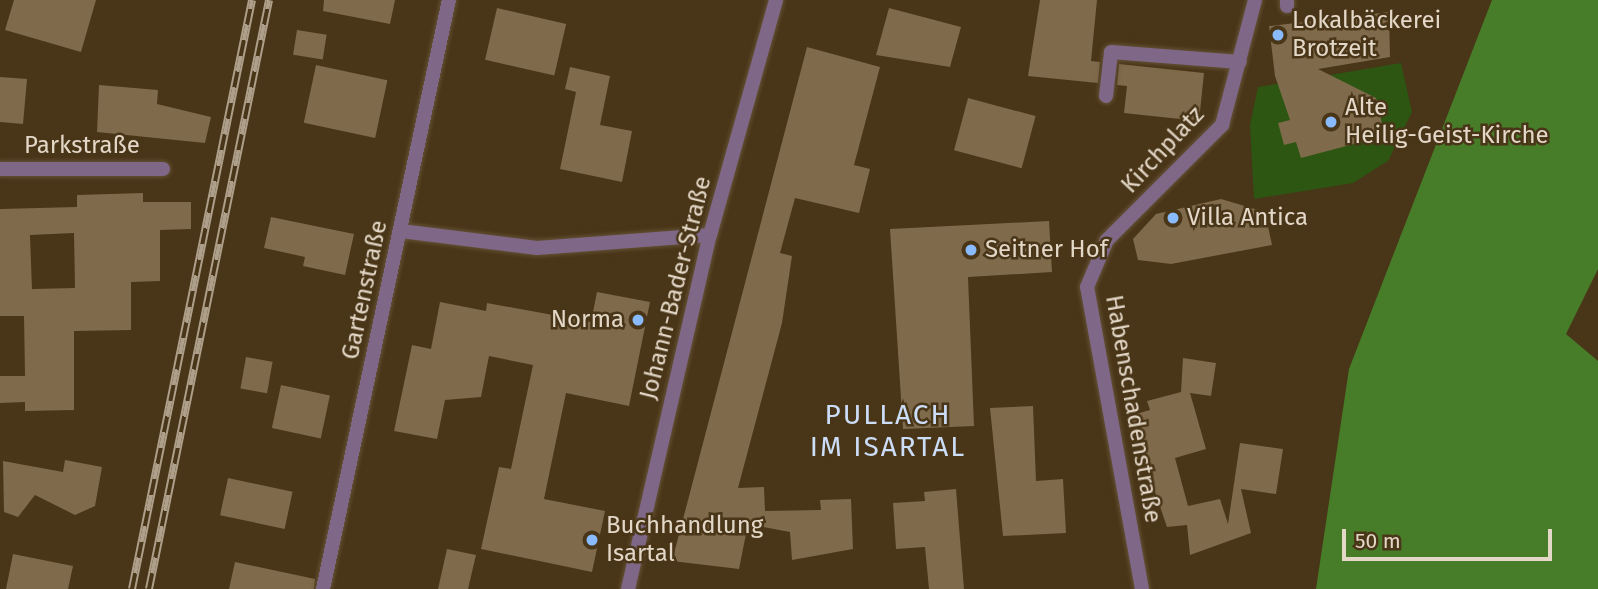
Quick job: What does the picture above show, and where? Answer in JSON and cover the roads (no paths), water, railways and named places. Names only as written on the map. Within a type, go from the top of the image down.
[{"type":"street","name":"Gartenstraße","points":[[323,589],[449,0]]},
{"type":"street","name":"Johann-Bader-Straße","points":[[628,589],[710,235],[776,0]]},
{"type":"street","name":"Kirchplatz","points":[[1107,240],[1222,125],[1255,0]]},
{"type":"street","points":[[1106,96],[1111,52],[1240,62]]},
{"type":"street","name":"Parkstraße","points":[[0,169],[163,169]]},
{"type":"street","points":[[401,231],[537,248],[710,235]]},
{"type":"street","name":"Habenschadenstraße","points":[[1107,240],[1087,287],[1091,333],[1142,589]]},
{"type":"railway","points":[[132,589],[252,0]]},
{"type":"railway","points":[[149,589],[269,0]]},
{"type":"place","name":"Lokalbäckerei Brotzeit","points":[[1278,35]]},
{"type":"place","name":"Alte Heilig-Geist-Kirche","points":[[1331,122]]},
{"type":"place","name":"Villa Antica","points":[[1173,218]]},
{"type":"place","name":"Seitner Hof","points":[[971,250]]},
{"type":"place","name":"Norma","points":[[638,320]]},
{"type":"place","name":"Buchhandlung Isartal","points":[[592,540]]},
{"type":"district","name":"PULLACH IM ISARTAL","points":[[888,431]]}]
